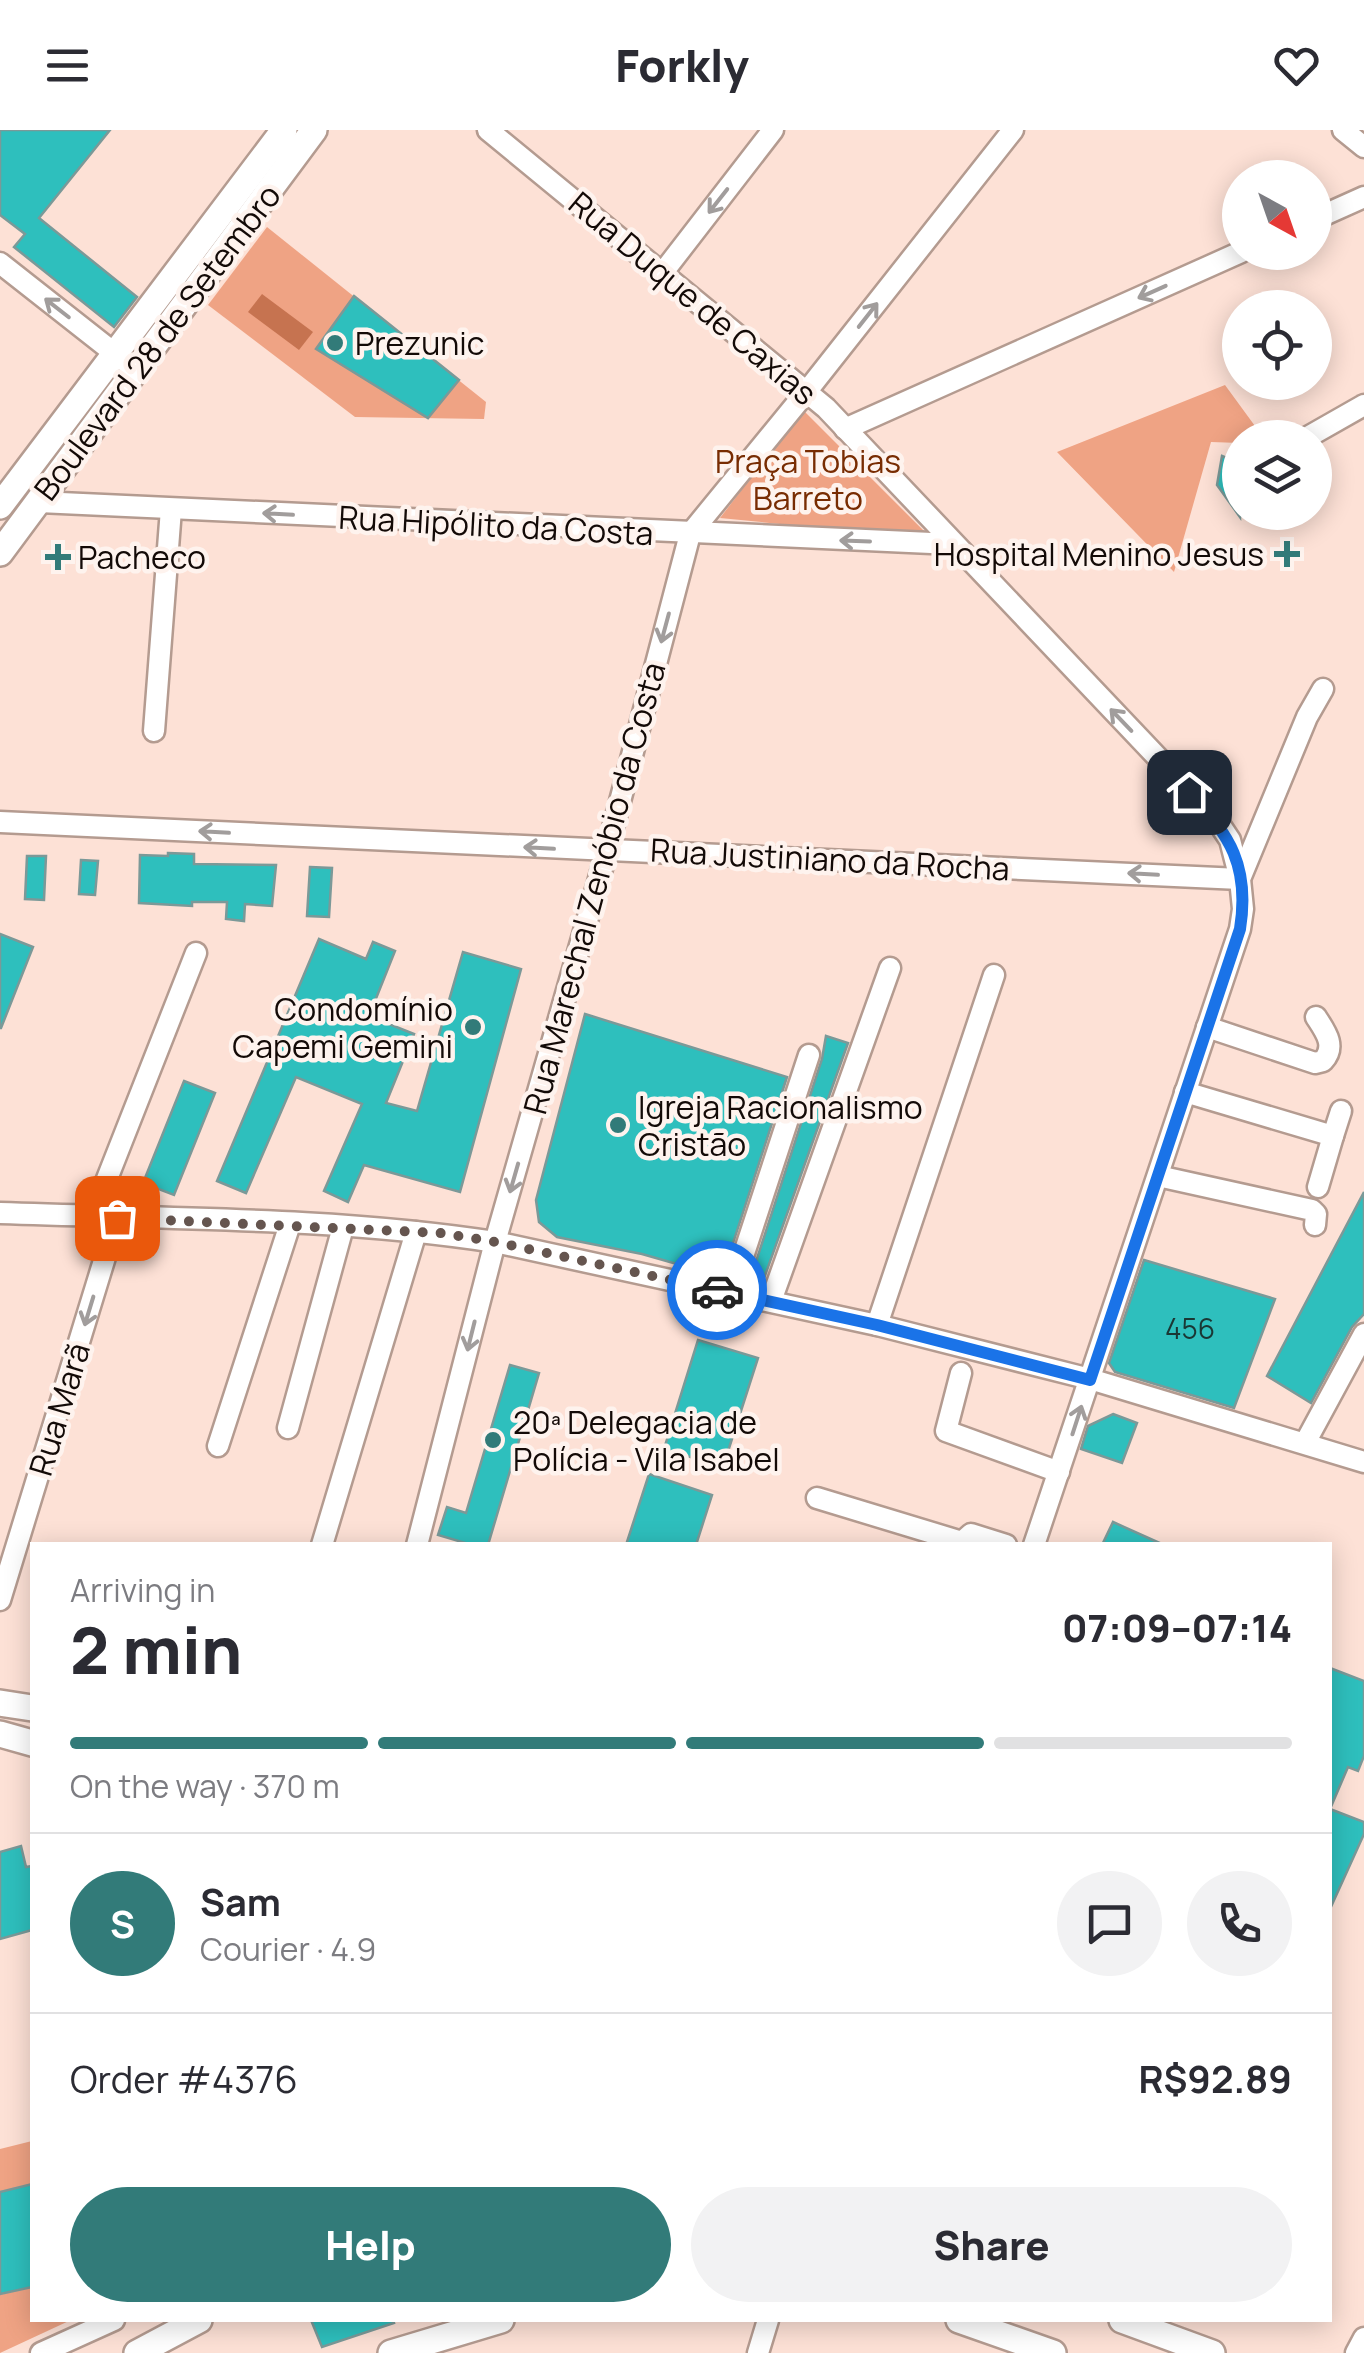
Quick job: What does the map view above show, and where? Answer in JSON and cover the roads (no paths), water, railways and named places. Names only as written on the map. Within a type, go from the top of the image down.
[{"type":"main road","name":"Boulevard 28 de Setembro","points":[[0,506],[284,130]]},
{"type":"main road","name":"Boulevard 28 de Setembro","points":[[0,553],[314,130]]},
{"type":"main road","points":[[0,1703],[30,1708]]},
{"type":"main road","points":[[0,1734],[30,1742]]},
{"type":"main road","points":[[138,2353],[195,2322]]},
{"type":"main road","points":[[965,2322],[1053,2353]]},
{"type":"main road","points":[[1127,2322],[1212,2353]]},
{"type":"main road","points":[[390,2353],[466,2326]]},
{"type":"street","name":"Rua Duque de Caxias","points":[[488,130],[808,391],[1216,819],[1230,840],[1240,879]]},
{"type":"street","points":[[664,272],[772,130]]},
{"type":"street","points":[[690,534],[1013,130]]},
{"type":"street","points":[[1343,130],[1364,148]]},
{"type":"street","points":[[1332,211],[1364,197]]},
{"type":"street","points":[[845,429],[1222,260]]},
{"type":"street","points":[[0,262],[136,371]]},
{"type":"street","points":[[1332,423],[1364,405]]},
{"type":"street","name":"Rua Hipólito da Costa","points":[[38,502],[953,544]]},
{"type":"street","points":[[154,730],[170,509]]},
{"type":"street","name":"Rua Marechal Zenóbio da Costa","points":[[418,1542],[690,534]]},
{"type":"street","points":[[1035,1542],[1240,929],[1240,879],[1323,689]]},
{"type":"street","name":"Rua Justiniano da Rocha","points":[[0,822],[1240,879]]},
{"type":"street","points":[[92,1216],[196,953]]},
{"type":"street","points":[[772,1301],[890,968]]},
{"type":"street","points":[[877,1325],[994,975]]},
{"type":"street","points":[[1207,1027],[1315,1064],[1328,1056],[1330,1048],[1329,1036],[1316,1016]]},
{"type":"street","points":[[731,1293],[809,1055]]},
{"type":"street","points":[[1186,1092],[1333,1136]]},
{"type":"street","points":[[1318,1187],[1341,1111]]},
{"type":"street","points":[[1158,1176],[1312,1210],[1316,1214],[1315,1225]]},
{"type":"street","points":[[0,1214],[290,1224],[496,1242],[877,1325],[1090,1380],[1364,1462]]},
{"type":"street","name":"Rua Marã","points":[[0,1600],[117,1218]]},
{"type":"street","points":[[218,1446],[290,1224]]},
{"type":"street","points":[[288,1428],[343,1227]]},
{"type":"street","points":[[323,1542],[416,1232]]},
{"type":"street","points":[[1304,1444],[1364,1334]]},
{"type":"street","points":[[961,1372],[946,1431],[1059,1472]]},
{"type":"street","points":[[816,1498],[962,1542],[971,1534],[996,1542]]},
{"type":"street","points":[[41,2353],[110,2322]]},
{"type":"street","points":[[758,2353],[767,2322]]},
{"type":"street","points":[[1356,2353],[1364,2338]]},
{"type":"place","name":"Prezunic","points":[[335,343]]},
{"type":"place","name":"Hospital Menino Jesus","points":[[1287,554]]},
{"type":"place","name":"Pacheco","points":[[58,557]]},
{"type":"place","name":"Condomínio Capemi Gemini","points":[[473,1027]]},
{"type":"place","name":"Igreja Racionalismo Cristão","points":[[618,1125]]},
{"type":"place","name":"20ª Delegacia de Polícia - Vila Isabel","points":[[493,1440]]},
{"type":"park label","name":"Praça Tobias Barreto","points":[[808,480]]}]
